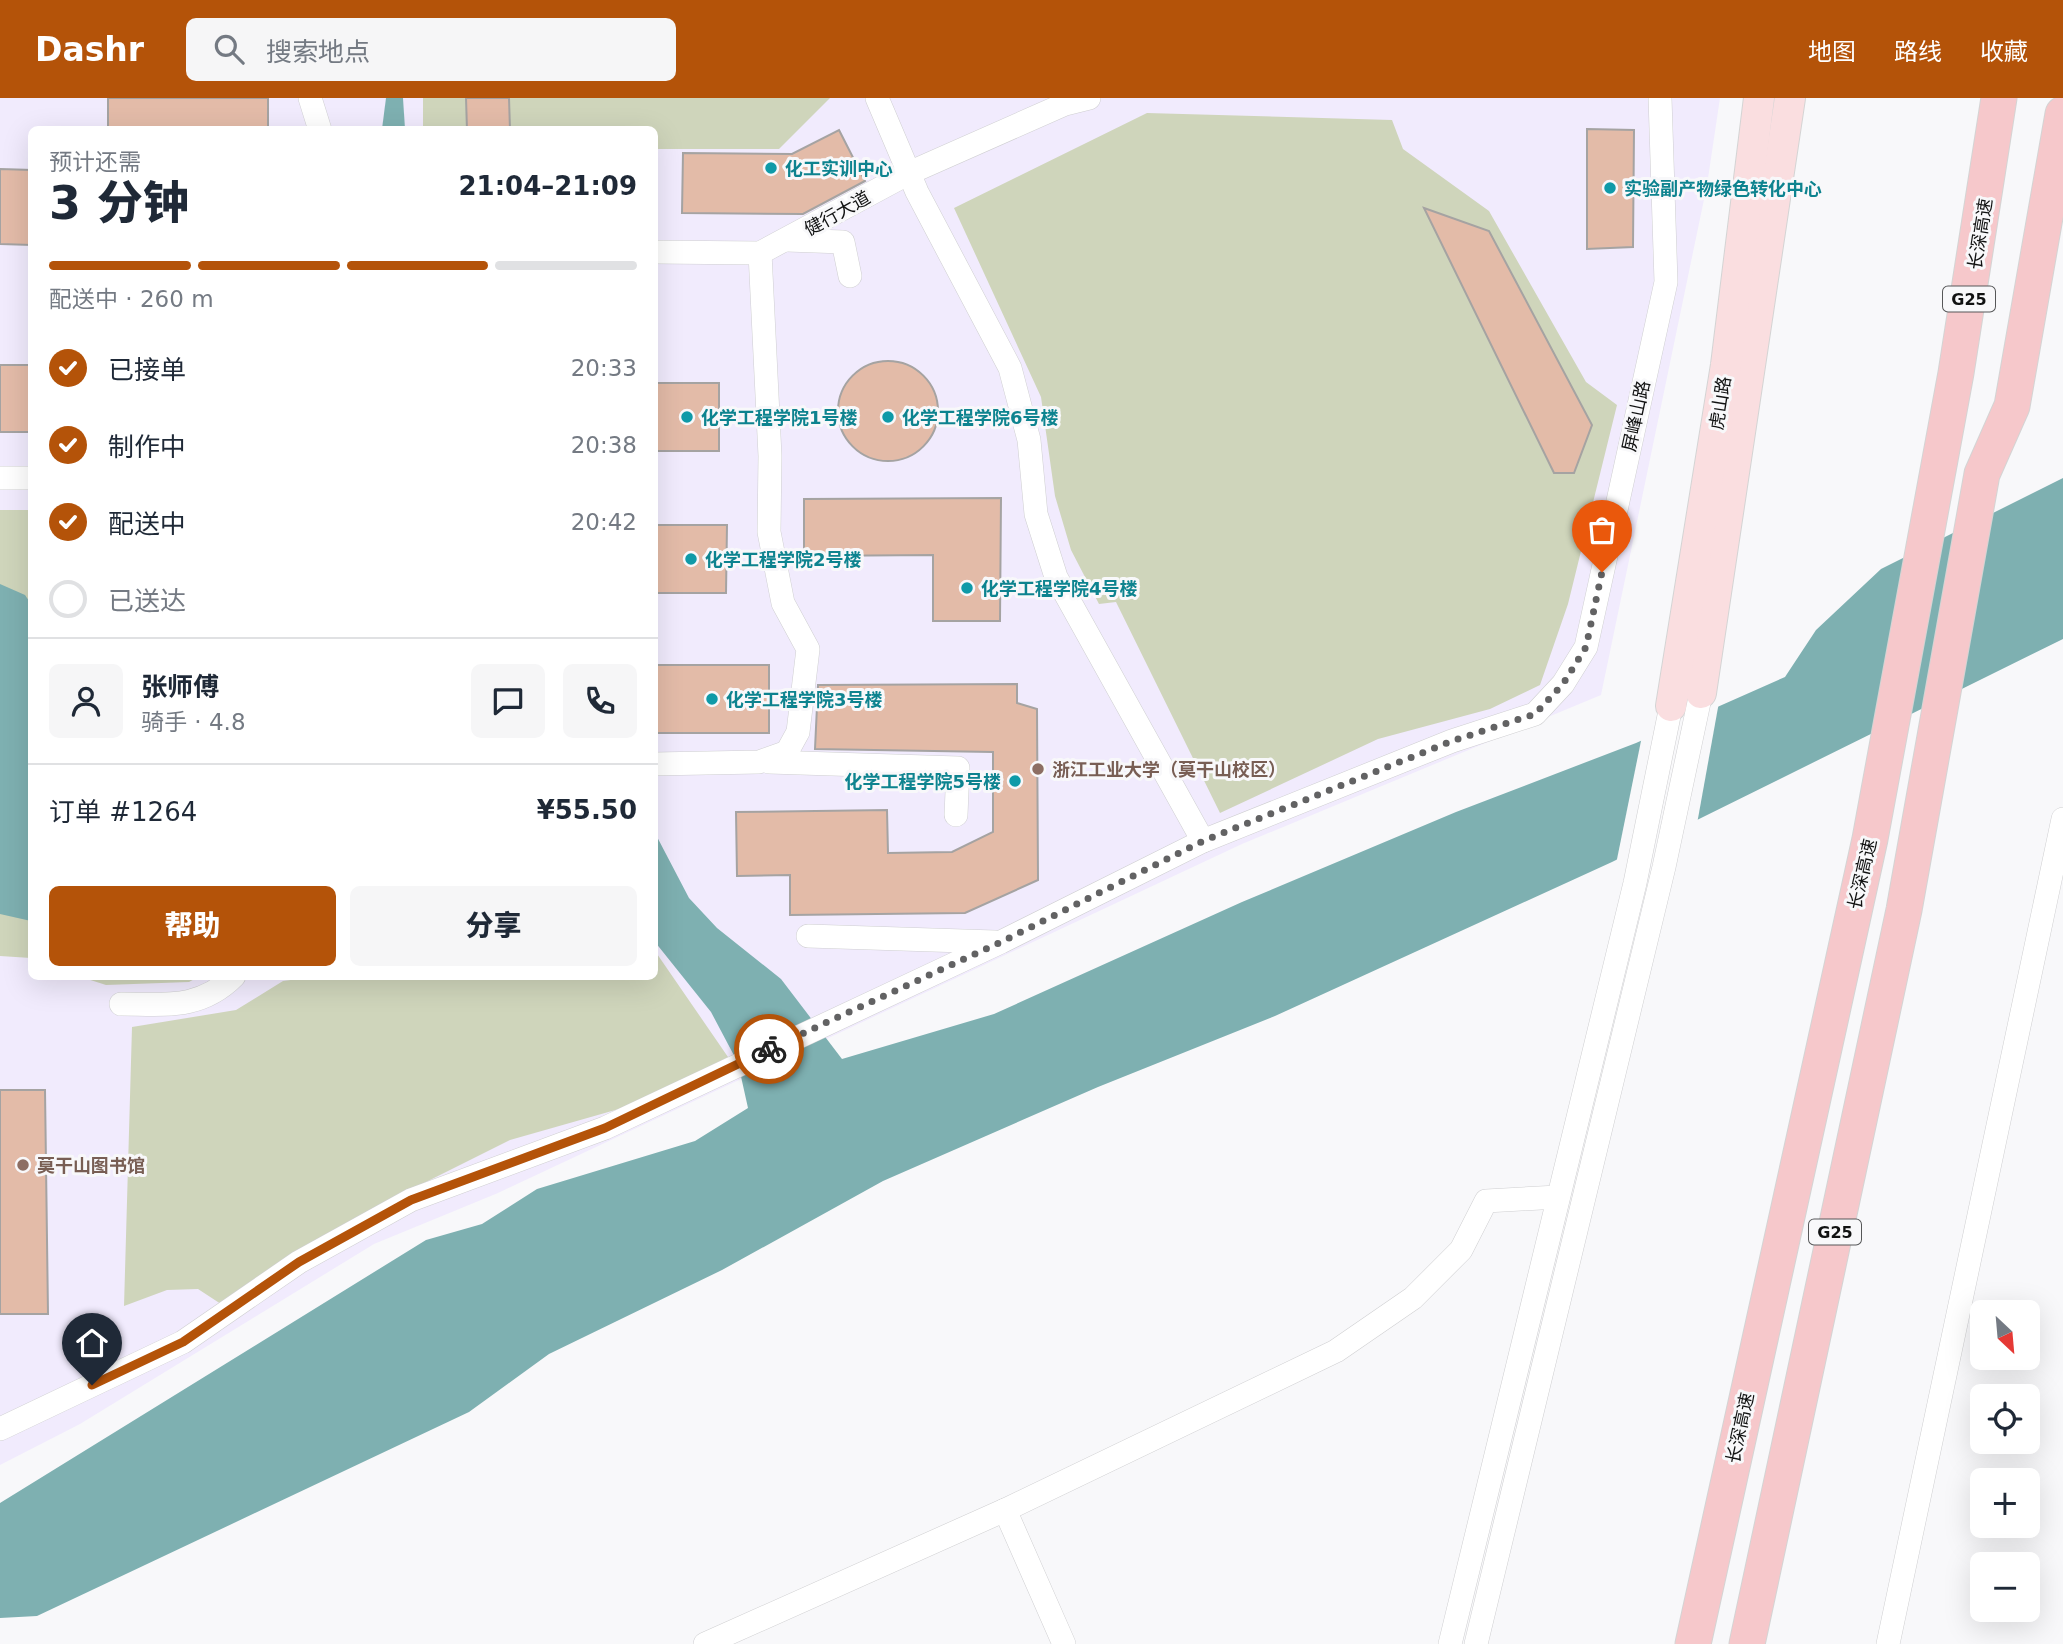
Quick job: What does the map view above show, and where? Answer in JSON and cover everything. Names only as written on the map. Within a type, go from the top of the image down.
[{"type":"highway","name":"长深高速","points":[[1693,1644],[1870,839],[1956,373],[1999,98]]},
{"type":"highway","name":"G25","points":[[1747,1644],[1904,910],[1982,474],[2012,406],[2063,114]]},
{"type":"main road","name":"虎山路","points":[[1671,706],[1726,365],[1759,98]]},
{"type":"main road","name":"虎山路","points":[[1701,693],[1790,98]]},
{"type":"street","points":[[310,98],[319,126]]},
{"type":"street","points":[[0,1429],[183,1342],[299,1262],[411,1200],[605,1128],[1001,942],[1203,841],[1056,577],[1036,514],[1029,440],[1010,368],[909,173],[877,98]]},
{"type":"street","name":"健行大道","points":[[658,252],[760,253],[909,173],[1065,104],[1089,98]]},
{"type":"street","name":"屏峰山路","points":[[1203,841],[1452,741],[1535,714],[1563,684],[1586,647],[1666,282],[1660,98]]},
{"type":"street","points":[[787,240],[843,242],[850,276]]},
{"type":"street","points":[[759,762],[787,752],[798,732],[808,649],[783,603],[769,532],[771,456],[760,253]]},
{"type":"street","points":[[0,478],[28,478]]},
{"type":"street","points":[[1476,1644],[1664,867],[1701,693]]},
{"type":"street","points":[[1450,1644],[1634,883],[1671,706]]},
{"type":"street","points":[[658,764],[759,762],[958,768],[956,815]]},
{"type":"street","points":[[1888,1644],[2063,819]]},
{"type":"street","points":[[808,936],[1001,942]]},
{"type":"street","points":[[121,1004],[190,1004],[223,987],[230,980]]},
{"type":"street","points":[[705,1644],[1005,1510],[1336,1351],[1413,1298],[1452,1260],[1461,1250],[1486,1201],[1558,1197]]},
{"type":"street","points":[[1005,1510],[1064,1644]]},
{"type":"shaded area","name":"浙江工业大学（莫干山校区）","points":[[0,98],[1720,98],[1707,185],[1601,695],[1242,844],[498,1193],[374,1244],[80,1424],[0,1465]]},
{"type":"green space","points":[[423,98],[830,98],[779,149],[658,149],[658,126],[423,126]]},
{"type":"green space","points":[[1147,113],[1392,120],[1403,149],[1489,211],[1586,382],[1617,405],[1568,604],[1540,685],[1490,709],[1378,739],[1220,813],[1116,602],[1099,604],[1071,550],[1055,496],[1041,397],[954,208]]},
{"type":"green space","points":[[0,510],[28,510],[28,958],[0,956]]},
{"type":"green space","points":[[658,955],[728,1057],[647,1101],[510,1140],[366,1212],[224,1306],[198,1289],[167,1290],[124,1306],[132,1027],[236,1010],[283,981],[658,980]]},
{"type":"green space","points":[[90,980],[193,980],[189,982],[106,985]]},
{"type":"water","points":[[386,98],[403,98],[405,126],[382,126]]},
{"type":"water","points":[[2063,478],[2063,639],[1612,862],[1275,1016],[1098,1087],[883,1181],[722,1270],[549,1354],[469,1412],[37,1616],[0,1618],[0,1503],[426,1240],[482,1224],[537,1189],[695,1141],[748,1108],[738,1063],[711,1012],[658,946],[658,839],[689,898],[717,928],[781,979],[842,1059],[994,1014],[1242,902],[1456,812],[1636,743],[1785,677],[1816,630],[1881,569]]},
{"type":"water","points":[[0,584],[25,595],[28,600],[28,920],[0,914]]},
{"type":"pier","points":[[1719,702],[1697,824],[1616,864],[1642,736]]},
{"type":"building","points":[[108,98],[268,98],[268,126],[108,126]]},
{"type":"building","points":[[466,98],[509,98],[510,126],[467,126]]},
{"type":"building","name":"实验副产物绿色转化中心","points":[[1587,129],[1634,130],[1633,247],[1587,249]]},
{"type":"building","name":"化工实训中心","points":[[839,130],[865,181],[803,214],[682,213],[683,153],[792,154]]},
{"type":"building","points":[[0,169],[28,170],[28,245],[0,244]]},
{"type":"building","points":[[1424,208],[1489,231],[1592,425],[1574,473],[1554,473]]},
{"type":"building","name":"化学工程学院6号楼","points":[[888,361],[907,365],[923,376],[934,392],[938,411],[934,430],[923,446],[907,457],[888,461],[869,457],[853,446],[842,430],[838,411],[842,392],[853,376],[869,365]]},
{"type":"building","points":[[0,365],[28,365],[28,432],[0,432]]},
{"type":"building","name":"化学工程学院1号楼","points":[[658,383],[719,383],[719,451],[658,451]]},
{"type":"building","name":"化学工程学院4号楼","points":[[1001,498],[1000,621],[933,621],[933,555],[804,556],[804,499]]},
{"type":"building","name":"化学工程学院2号楼","points":[[658,525],[727,525],[726,593],[658,593]]},
{"type":"building","name":"化学工程学院3号楼","points":[[658,665],[769,665],[769,733],[658,733]]},
{"type":"building","name":"化学工程学院5号楼","points":[[1017,684],[1017,703],[1037,709],[1038,880],[965,913],[790,915],[790,875],[737,876],[736,812],[887,810],[888,853],[952,852],[993,832],[993,752],[815,749],[818,685]]},
{"type":"building","name":"莫干山图书馆","points":[[0,1090],[45,1090],[48,1314],[0,1314]]},
{"type":"way so far","points":[[769,1049],[1001,942],[1203,841],[1452,741],[1535,714],[1563,684],[1586,647],[1602,572]]},
{"type":"place","name":"化工实训中心","points":[[771,168]]},
{"type":"place","name":"实验副产物绿色转化中心","points":[[1610,188]]},
{"type":"place","name":"化学工程学院1号楼","points":[[687,417]]},
{"type":"place","name":"化学工程学院6号楼","points":[[888,417]]},
{"type":"place","name":"化学工程学院2号楼","points":[[691,559]]},
{"type":"place","name":"化学工程学院4号楼","points":[[967,588]]},
{"type":"place","name":"化学工程学院3号楼","points":[[712,699]]},
{"type":"place","name":"浙江工业大学（莫干山校区）","points":[[1038,769]]},
{"type":"place","name":"化学工程学院5号楼","points":[[1015,781]]},
{"type":"place","name":"莫干山图书馆","points":[[23,1165]]},
{"type":"route","points":[[92,1385],[183,1342],[299,1262],[411,1200],[605,1128],[769,1049]]}]
